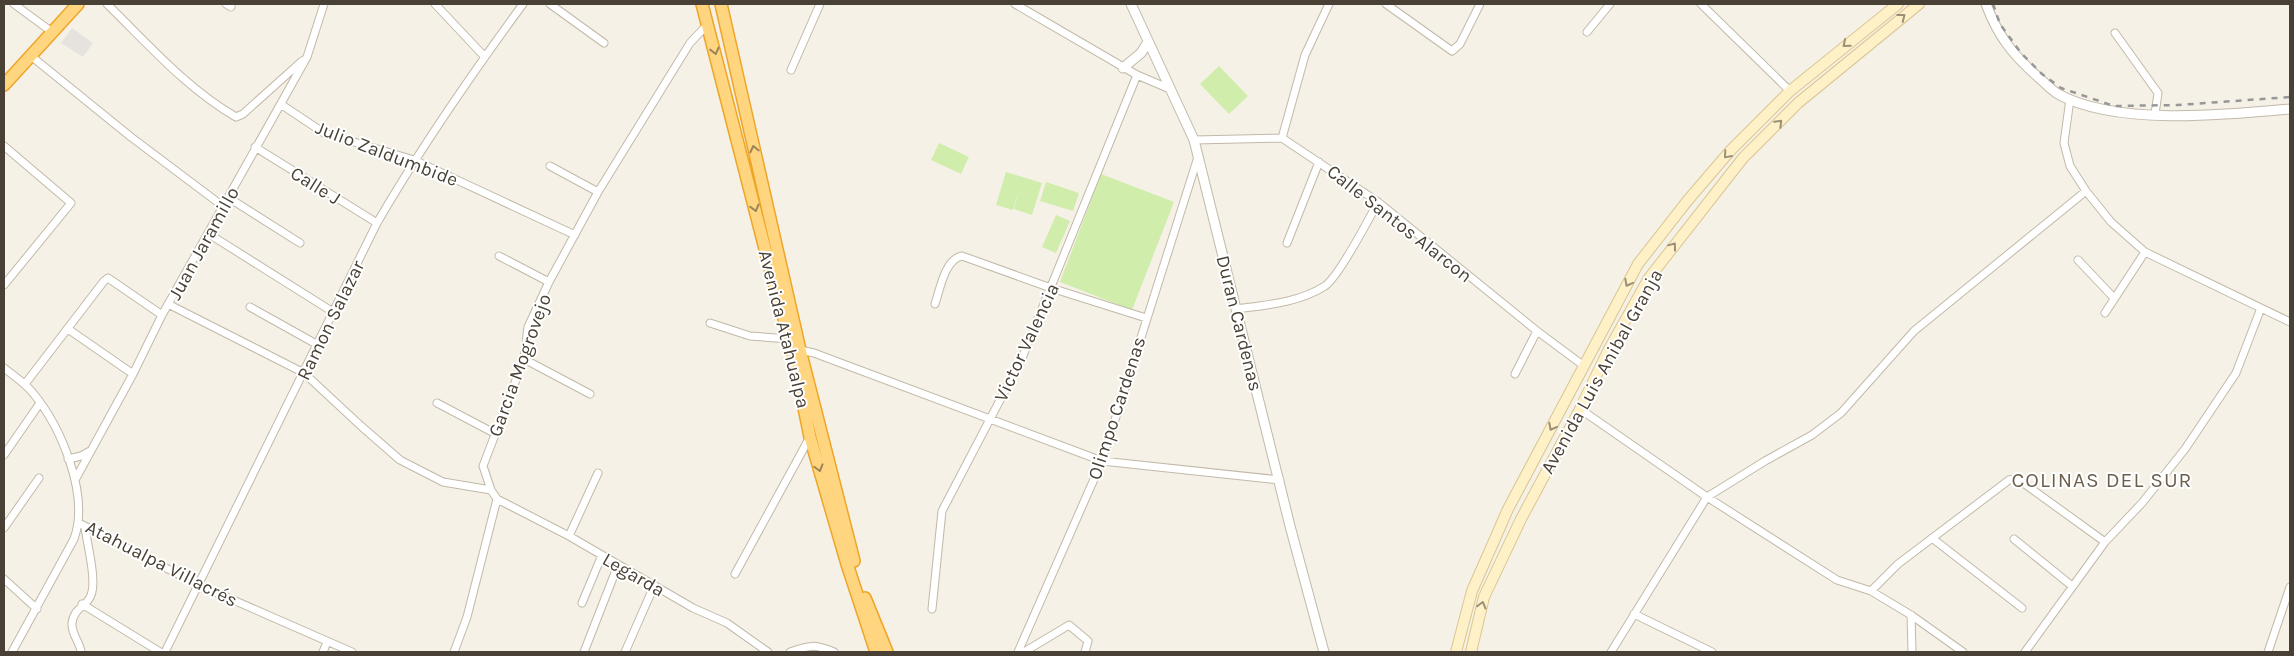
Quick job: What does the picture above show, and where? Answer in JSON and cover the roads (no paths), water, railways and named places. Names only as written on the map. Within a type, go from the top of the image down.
[{"type":"highway","points":[[4,85],[78,4]]},
{"type":"highway","name":"Avenida Atahualpa","points":[[702,4],[790,339],[810,437],[847,564],[876,652]]},
{"type":"highway","name":"Avenida Atahualpa","points":[[720,4],[800,350],[854,561],[868,606],[886,652]]},
{"type":"main road","name":"Avenida Luis Anibal Granja","points":[[1456,652],[1472,591],[1504,518],[1638,264],[1688,200],[1731,150],[1790,91],[1898,4]]},
{"type":"main road","name":"Avenida Luis Anibal Granja","points":[[1471,652],[1484,597],[1521,519],[1580,409],[1608,351],[1649,278],[1743,158],[1798,103],[1919,4]]},
{"type":"street","points":[[14,4],[52,32]]},
{"type":"street","points":[[107,4],[168,64],[220,107],[236,117],[243,114],[307,57]]},
{"type":"street","name":"Juan Jaramillo","points":[[75,480],[133,374],[168,304],[229,198],[255,147],[282,105],[307,57],[324,4]]},
{"type":"street","points":[[435,4],[484,56]]},
{"type":"street","name":"Ramon Salazar","points":[[165,652],[377,223],[414,160],[484,56],[523,4]]},
{"type":"street","points":[[550,4],[604,44]]},
{"type":"street","points":[[791,70],[820,4]]},
{"type":"street","points":[[1015,4],[1123,68],[1170,89]]},
{"type":"street","name":"Duran Cardenas","points":[[1131,4],[1194,140],[1290,526],[1324,652]]},
{"type":"street","points":[[1194,140],[1282,138],[1305,55],[1329,4]]},
{"type":"street","points":[[1386,4],[1452,51],[1460,44],[1480,4]]},
{"type":"street","points":[[1587,32],[1610,4]]},
{"type":"street","points":[[1701,4],[1790,91]]},
{"type":"street","points":[[1986,4],[1995,27],[2015,56],[2057,94],[2070,99],[2117,112],[2155,114],[2220,115],[2290,109]]},
{"type":"street","name":"Garcia Mogrovejo","points":[[497,499],[491,490],[483,466],[494,433],[524,359],[528,327],[549,282],[598,192],[690,43],[708,24]]},
{"type":"street","points":[[2115,33],[2158,93],[2155,114]]},
{"type":"street","points":[[1123,68],[1141,53],[1148,42]]},
{"type":"street","points":[[31,56],[131,137],[224,207]]},
{"type":"street","name":"Victor Valencia","points":[[932,609],[942,511],[1022,358],[1137,75]]},
{"type":"street","points":[[2070,99],[2064,143],[2070,166],[2086,191],[2111,222],[2145,252],[2290,322]]},
{"type":"street","name":"Julio Zaldumbide","points":[[282,105],[324,133],[414,160],[575,235]]},
{"type":"street","name":"Calle Santos Alarcon","points":[[1282,138],[1378,202],[1537,332],[1584,366]]},
{"type":"street","points":[[4,146],[70,203],[4,285]]},
{"type":"street","name":"Calle J","points":[[255,147],[377,223]]},
{"type":"street","name":"Olimpo Cardenas","points":[[1018,652],[1102,461],[1198,157]]},
{"type":"street","points":[[1287,243],[1320,162]]},
{"type":"street","points":[[550,166],[598,192]]},
{"type":"street","points":[[1611,652],[1707,497],[1765,461],[1812,435],[1841,413],[1914,331],[2086,191]]},
{"type":"street","points":[[229,198],[300,243]]},
{"type":"street","points":[[1236,309],[1286,302],[1301,298],[1326,285],[1348,253],[1378,202]]},
{"type":"street","points":[[208,234],[333,312]]},
{"type":"street","points":[[2105,313],[2145,252]]},
{"type":"street","points":[[499,256],[549,282]]},
{"type":"street","points":[[934,304],[950,263],[955,258],[962,256],[1051,288],[1146,318]]},
{"type":"street","points":[[2078,260],[2114,298]]},
{"type":"street","points":[[25,384],[108,278],[162,315]]},
{"type":"street","points":[[168,304],[304,373],[400,460],[443,482],[491,490]]},
{"type":"street","points":[[250,306],[318,345]]},
{"type":"street","points":[[2025,652],[2105,542],[2155,488],[2185,449],[2236,373],[2261,308]]},
{"type":"street","points":[[710,323],[750,336],[790,339]]},
{"type":"street","points":[[68,329],[133,374]]},
{"type":"street","points":[[1515,374],[1537,332]]},
{"type":"street","points":[[800,350],[814,353],[1102,461],[1280,480]]},
{"type":"street","points":[[524,359],[590,394]]},
{"type":"street","name":"Atahualpa Villacrés","points":[[4,368],[25,384],[40,403],[59,436],[75,480],[82,525],[199,585],[352,652]]},
{"type":"street","points":[[437,402],[494,433]]},
{"type":"street","points":[[4,455],[40,403]]},
{"type":"street","points":[[1580,409],[1707,497],[1837,580],[1871,591],[1911,615],[1963,652]]},
{"type":"street","points":[[735,574],[810,437]]},
{"type":"street","points":[[68,459],[81,456],[90,451]]},
{"type":"street","points":[[570,536],[598,473]]},
{"type":"street","points":[[4,528],[39,478]]},
{"type":"street","points":[[1871,591],[1898,564],[2004,483],[2014,479],[2022,482],[2105,542]]},
{"type":"street","points":[[454,652],[467,617],[497,499]]},
{"type":"street","name":"Legarda","points":[[497,499],[570,536],[654,586],[734,627],[768,652]]},
{"type":"street","points":[[80,652],[80,645],[72,630],[72,622],[76,611],[89,600],[92,586],[82,525]]},
{"type":"street","points":[[12,652],[82,525]]},
{"type":"street","points":[[1932,538],[2022,608]]},
{"type":"street","points":[[2014,539],[2072,586]]},
{"type":"street","points":[[582,602],[602,555]]},
{"type":"street","points":[[584,652],[618,566]]},
{"type":"street","points":[[4,579],[37,609]]},
{"type":"street","points":[[625,652],[654,586]]},
{"type":"street","points":[[2268,652],[2287,603],[2290,587]]},
{"type":"street","points":[[82,604],[160,652]]},
{"type":"street","points":[[1634,614],[1712,652]]},
{"type":"street","points":[[1911,615],[1912,652]]},
{"type":"street","points":[[1024,652],[1069,625],[1088,641],[1086,652]]},
{"type":"street","points":[[323,652],[327,642]]},
{"type":"street","points":[[790,652],[809,646],[817,646],[834,652]]},
{"type":"railway","points":[[1993,4],[2000,24],[2021,53],[2042,74],[2061,88],[2114,106],[2178,105],[2290,97]]},
{"type":"district","name":"COLINAS DEL SUR","points":[[2102,480]]}]
